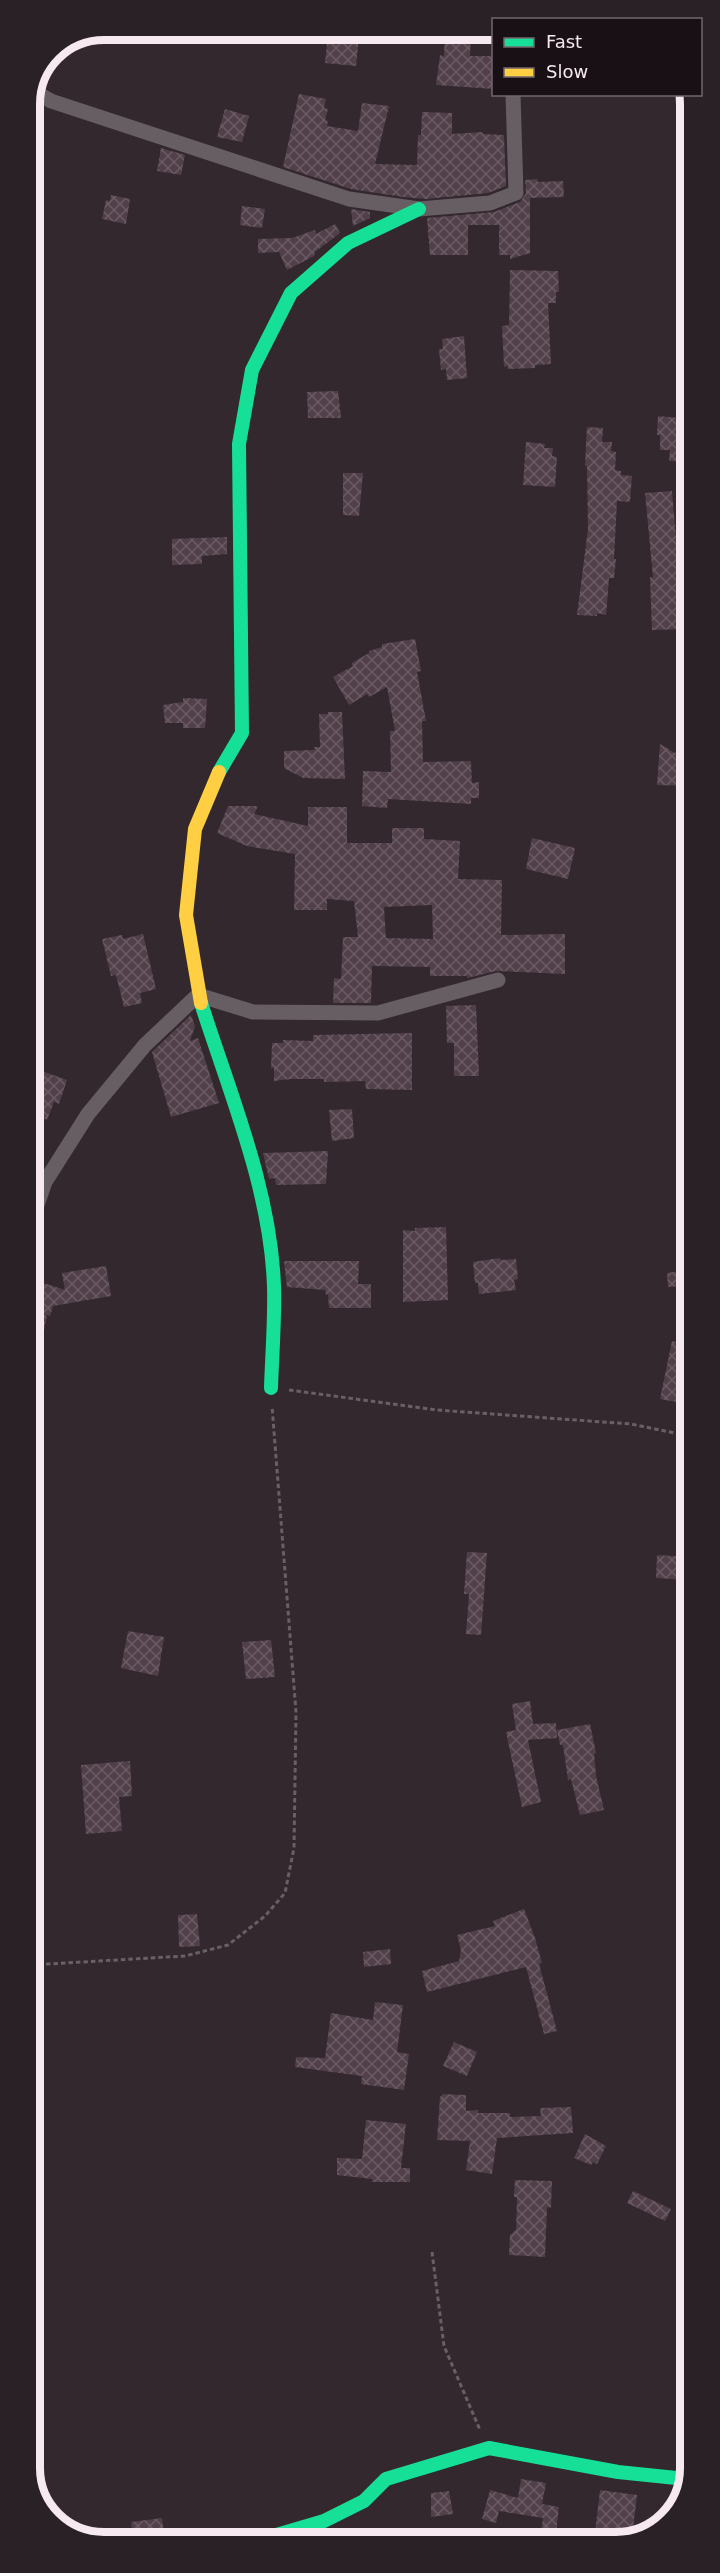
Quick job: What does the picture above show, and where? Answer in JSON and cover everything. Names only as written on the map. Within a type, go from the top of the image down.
[{"type":"street","points":[[41,96],[51,101],[349,199],[418,209],[489,203],[516,193],[513,96]]},
{"type":"street","points":[[271,1388],[274,1286],[267,1225],[253,1166],[198,995],[186,915],[195,829],[215,779],[242,733],[239,444],[252,370],[291,293],[348,243],[418,209]]},
{"type":"street","points":[[198,995],[253,1012],[378,1013],[498,980]]},
{"type":"street","points":[[40,1196],[45,1182],[88,1114],[145,1045],[198,995]]},
{"type":"street","points":[[282,2532],[324,2521],[364,2501],[386,2479],[489,2448],[618,2472],[678,2478]]},
{"type":"path","points":[[40,1964],[185,1956],[228,1945],[265,1916],[285,1893],[294,1848],[296,1713],[271,1388],[437,1410],[631,1424],[680,1434]]},
{"type":"path","points":[[432,2252],[444,2346],[489,2448]]},
{"type":"building","points":[[327,40],[359,40],[356,66],[325,63]]},
{"type":"building","points":[[445,41],[471,41],[470,56],[492,56],[492,89],[436,85],[440,55],[444,56]]},
{"type":"building","points":[[299,94],[326,99],[324,108],[328,109],[325,120],[328,121],[327,126],[358,131],[362,103],[389,106],[375,164],[417,165],[418,135],[421,135],[422,112],[452,113],[452,134],[482,132],[483,134],[504,135],[506,186],[488,193],[426,199],[351,189],[283,167]]},
{"type":"building","points":[[225,109],[249,116],[242,142],[217,137]]},
{"type":"building","points":[[161,148],[185,155],[181,175],[157,171]]},
{"type":"building","points":[[537,179],[538,182],[563,181],[564,197],[530,198],[530,253],[510,259],[510,255],[499,255],[499,225],[468,225],[468,255],[430,255],[427,218],[494,212],[520,202],[526,193],[525,180]]},
{"type":"building","points":[[111,195],[130,199],[126,224],[102,219],[106,200],[110,201]]},
{"type":"building","points":[[242,206],[265,209],[262,228],[240,225]]},
{"type":"building","points":[[351,209],[370,212],[370,218],[353,226]]},
{"type":"building","points":[[335,224],[340,233],[315,252],[314,256],[287,270],[279,252],[258,253],[258,239],[292,238],[315,230],[316,234]]},
{"type":"building","points":[[510,270],[558,271],[559,292],[556,292],[556,303],[548,303],[551,364],[535,365],[535,368],[508,369],[508,366],[504,367],[502,326],[509,325]]},
{"type":"building","points":[[464,336],[467,378],[447,380],[446,369],[441,370],[439,349],[443,349],[442,339]]},
{"type":"building","points":[[338,391],[341,418],[308,418],[307,392]]},
{"type":"building","points":[[658,416],[680,418],[680,462],[669,461],[670,450],[660,450],[660,435],[657,435]]},
{"type":"building","points":[[587,427],[603,428],[602,442],[612,442],[611,451],[616,452],[615,470],[621,471],[621,475],[632,476],[630,502],[617,501],[614,559],[616,559],[614,578],[609,578],[606,615],[597,613],[597,616],[577,615],[588,529],[587,466],[585,465]]},
{"type":"building","points":[[526,442],[545,444],[544,448],[553,448],[552,456],[557,457],[555,487],[523,485]]},
{"type":"building","points":[[343,473],[363,473],[359,516],[343,515]]},
{"type":"building","points":[[672,491],[676,538],[680,538],[680,629],[652,630],[650,577],[653,577],[645,493]]},
{"type":"building","points":[[227,537],[227,554],[202,556],[202,564],[172,565],[172,539]]},
{"type":"building","points":[[415,639],[421,671],[417,672],[426,721],[422,721],[423,762],[471,761],[472,783],[479,782],[479,798],[471,798],[471,804],[388,799],[387,808],[362,806],[363,771],[391,772],[390,731],[395,731],[387,687],[369,697],[367,694],[349,705],[333,677],[353,666],[352,663],[369,651],[382,647],[382,644]]},
{"type":"building","points":[[183,698],[207,699],[205,728],[183,728],[183,723],[165,723],[163,705],[183,702]]},
{"type":"building","points":[[328,712],[342,712],[345,779],[303,778],[284,768],[284,751],[315,750],[314,747],[320,747],[319,714],[328,714]]},
{"type":"building","points":[[660,744],[675,753],[680,749],[680,786],[657,785]]},
{"type":"building","points":[[228,806],[258,806],[254,814],[308,826],[308,807],[347,807],[347,843],[392,843],[392,828],[424,828],[424,839],[460,841],[458,879],[502,880],[501,935],[565,934],[565,974],[496,971],[467,978],[467,976],[430,976],[430,967],[372,966],[371,1003],[333,1003],[334,978],[341,979],[343,937],[358,937],[354,901],[327,899],[327,910],[294,910],[295,854],[247,846],[217,833]],"holes":[[[432,905],[433,939],[386,938],[384,907]]]},
{"type":"building","points":[[532,838],[575,848],[568,879],[526,869]]},
{"type":"building","points":[[143,934],[156,989],[140,993],[142,1003],[124,1007],[116,975],[111,976],[102,939],[122,935],[123,939]]},
{"type":"building","points":[[476,1005],[479,1076],[454,1076],[454,1043],[447,1043],[446,1006]]},
{"type":"building","points":[[191,1015],[195,1026],[190,1041],[198,1038],[219,1103],[171,1117],[152,1052]]},
{"type":"building","points":[[412,1033],[412,1090],[366,1089],[365,1081],[324,1082],[324,1079],[291,1079],[274,1081],[274,1068],[271,1068],[272,1043],[283,1043],[283,1040],[313,1041],[313,1035]]},
{"type":"building","points":[[42,1071],[67,1080],[59,1104],[54,1102],[47,1120],[40,1117]]},
{"type":"building","points":[[352,1109],[354,1138],[332,1141],[329,1110]]},
{"type":"building","points":[[328,1151],[326,1184],[276,1185],[275,1178],[269,1179],[263,1153]]},
{"type":"building","points":[[446,1227],[448,1300],[403,1302],[403,1230],[415,1231],[415,1228]]},
{"type":"building","points":[[500,1258],[501,1260],[516,1259],[518,1279],[514,1280],[516,1290],[479,1294],[478,1283],[475,1283],[473,1262]]},
{"type":"building","points":[[284,1261],[359,1261],[358,1284],[371,1284],[371,1308],[329,1308],[328,1294],[326,1295],[325,1290],[287,1287]]},
{"type":"building","points":[[106,1266],[111,1296],[53,1306],[50,1316],[47,1315],[40,1351],[40,1282],[65,1290],[62,1273]]},
{"type":"building","points":[[680,1271],[680,1286],[668,1287],[667,1273]]},
{"type":"building","points":[[672,1341],[680,1342],[680,1403],[660,1399]]},
{"type":"building","points":[[467,1552],[487,1553],[481,1635],[466,1634],[469,1594],[464,1594]]},
{"type":"building","points":[[657,1555],[680,1556],[680,1580],[656,1578]]},
{"type":"building","points":[[128,1631],[164,1637],[158,1676],[121,1668]]},
{"type":"building","points":[[271,1640],[275,1677],[246,1679],[242,1642]]},
{"type":"building","points":[[530,1701],[533,1724],[556,1723],[557,1738],[528,1740],[541,1802],[522,1807],[506,1732],[516,1730],[512,1704]]},
{"type":"building","points":[[590,1724],[596,1753],[594,1754],[596,1776],[604,1810],[580,1815],[571,1779],[568,1780],[563,1745],[560,1745],[557,1730]]},
{"type":"building","points":[[130,1761],[132,1796],[119,1797],[122,1831],[86,1834],[81,1765]]},
{"type":"building","points":[[524,1909],[542,1963],[539,1964],[557,2031],[544,2034],[526,1967],[427,1992],[422,1971],[459,1961],[461,1950],[457,1935],[495,1926],[493,1921]]},
{"type":"building","points":[[197,1914],[200,1946],[179,1947],[178,1915]]},
{"type":"building","points":[[390,1949],[391,1964],[364,1967],[363,1952]]},
{"type":"building","points":[[375,2002],[403,2005],[397,2052],[409,2054],[404,2090],[361,2084],[362,2076],[295,2067],[296,2057],[325,2058],[331,2013],[373,2020]]},
{"type":"building","points":[[454,2042],[477,2052],[467,2076],[443,2066]]},
{"type":"building","points":[[443,2094],[466,2095],[466,2111],[510,2113],[510,2117],[541,2116],[540,2108],[571,2107],[573,2133],[497,2138],[492,2174],[466,2170],[470,2141],[437,2140],[440,2097]]},
{"type":"building","points":[[366,2120],[406,2124],[401,2168],[410,2168],[410,2182],[372,2182],[372,2179],[337,2175],[337,2158],[362,2159]]},
{"type":"building","points":[[585,2134],[606,2146],[597,2164],[593,2162],[591,2165],[574,2158]]},
{"type":"building","points":[[515,2180],[552,2181],[551,2208],[547,2207],[545,2257],[509,2255],[510,2235],[516,2230]]},
{"type":"building","points":[[633,2191],[671,2209],[665,2221],[627,2203]]},
{"type":"building","points":[[521,2479],[546,2483],[542,2504],[559,2507],[556,2532],[541,2531],[543,2518],[499,2511],[496,2523],[482,2519],[490,2490],[518,2498]]},
{"type":"building","points":[[600,2490],[637,2495],[633,2530],[595,2532]]},
{"type":"building","points":[[449,2491],[453,2514],[431,2517],[431,2493]]},
{"type":"building","points":[[162,2518],[164,2532],[132,2532],[131,2522]]},
{"type":"traffic: fast","points":[[219,772],[242,733],[239,444],[252,370],[291,293],[348,243],[419,209]]},
{"type":"traffic: fast","points":[[201,1003],[247,1143],[265,1214],[274,1287],[271,1388]]},
{"type":"traffic: fast","points":[[286,2532],[324,2521],[364,2501],[386,2479],[489,2448],[618,2472],[678,2478]]},
{"type":"traffic: slow","points":[[201,1003],[186,915],[195,829],[219,772]]}]
